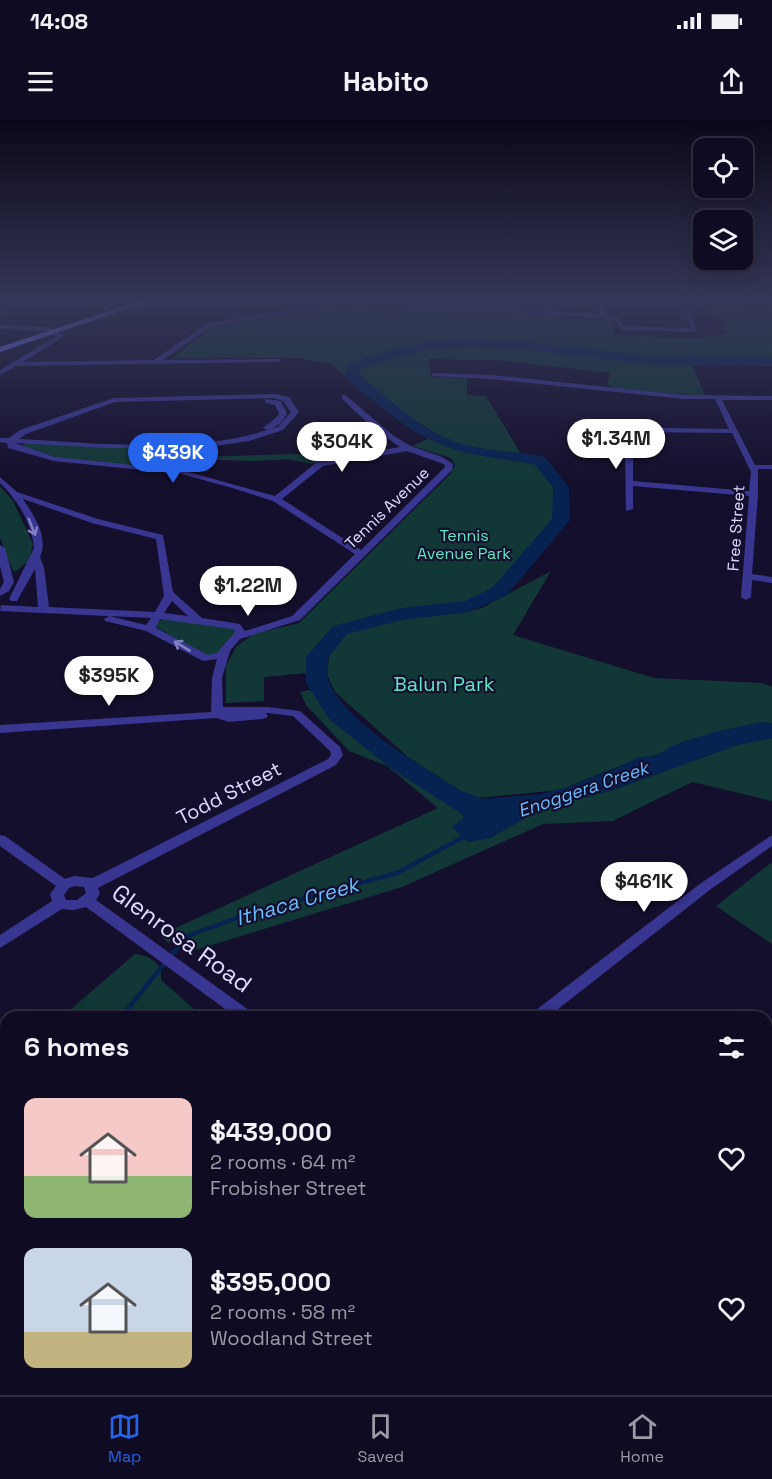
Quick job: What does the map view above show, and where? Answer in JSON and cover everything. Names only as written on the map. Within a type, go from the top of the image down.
[{"type":"street","points":[[0,373],[22,360]]},
{"type":"street","points":[[16,364],[218,360]]},
{"type":"street","points":[[434,375],[492,377],[615,391],[718,399],[772,398]]},
{"type":"street","name":"Tennis Avenue","points":[[237,637],[272,624],[295,619],[449,468],[449,464],[438,458],[408,448],[360,413],[345,397]]},
{"type":"street","points":[[14,438],[113,446],[214,444],[272,433],[286,426],[294,417],[294,407],[286,399],[136,398],[110,401],[14,438],[10,445],[51,459],[189,473],[276,499],[361,554]]},
{"type":"street","points":[[0,438],[140,440],[236,436],[270,427],[282,417],[283,411],[278,404],[255,398],[123,403],[104,407],[27,437]]},
{"type":"street","name":"Free Street","points":[[718,399],[753,467],[754,494],[746,597]]},
{"type":"street","points":[[594,429],[734,431]]},
{"type":"street","points":[[622,430],[629,454],[629,509]]},
{"type":"street","points":[[276,499],[320,464],[408,448]]},
{"type":"street","points":[[753,467],[772,467]]},
{"type":"street","points":[[0,480],[24,506],[39,544],[36,558],[14,599],[1,608]]},
{"type":"street","points":[[630,483],[754,494]]},
{"type":"street","points":[[15,494],[95,521],[158,536],[170,594],[168,602],[156,615],[150,629]]},
{"type":"street","points":[[24,506],[31,503],[48,505]]},
{"type":"street","points":[[0,548],[9,585],[0,593],[44,609]]},
{"type":"street","points":[[36,558],[40,564],[40,595],[44,609]]},
{"type":"street","points":[[7,573],[17,575],[27,572]]},
{"type":"street","points":[[747,576],[772,580]]},
{"type":"street","points":[[170,594],[199,620]]},
{"type":"street","points":[[1,608],[82,613],[150,629],[201,658],[210,665],[217,678]]},
{"type":"street","name":"Tennis Avenue","points":[[82,613],[156,615],[232,626],[272,624]]},
{"type":"street","points":[[201,658],[213,659],[225,650],[241,629],[232,626]]},
{"type":"street","points":[[1,729],[217,713],[217,678],[225,650]]},
{"type":"street","name":"Todd Street","points":[[92,885],[332,762],[337,751],[299,715],[230,719],[217,713]]},
{"type":"street","points":[[0,839],[64,885]]},
{"type":"street","points":[[545,1011],[706,886],[772,840]]},
{"type":"street","points":[[0,942],[60,903],[73,906],[87,901],[93,893],[92,885],[79,880],[64,885],[57,894],[60,903]]},
{"type":"street","name":"Glenrosa Road","points":[[87,901],[240,1011]]},
{"type":"green space","points":[[312,360],[429,360],[431,377],[467,378],[467,395],[486,396],[521,454],[454,445],[399,410],[372,387],[353,383],[332,364]]},
{"type":"green space","points":[[502,360],[772,360],[772,366],[693,366],[705,396],[618,389],[607,385],[610,373]]},
{"type":"green space","name":"Tennis Avenue Park","points":[[434,436],[456,447],[539,460],[561,487],[561,520],[500,591],[469,606],[401,614],[340,630],[317,657],[317,683],[307,673],[264,677],[264,701],[226,703],[226,666],[236,647],[253,634],[299,623],[450,474],[455,465],[451,458],[412,446]]},
{"type":"green space","points":[[26,443],[197,447],[195,456],[201,457],[323,453],[335,458],[311,464],[288,459],[256,461],[191,459],[177,470],[59,458],[22,446]]},
{"type":"green space","points":[[0,486],[13,501],[33,544],[29,561],[16,571],[13,571],[0,538]]},
{"type":"green space","name":"Balun Park","points":[[551,571],[513,635],[654,678],[762,683],[772,687],[772,723],[736,727],[695,738],[658,754],[637,758],[559,790],[477,798],[462,792],[408,757],[335,692],[327,675],[329,656],[334,643],[348,631],[411,617],[461,613],[482,608]]},
{"type":"green space","points":[[163,619],[235,628],[237,632],[218,653],[206,656],[156,627],[157,622]]},
{"type":"green space","points":[[314,689],[328,707],[362,739],[458,804],[463,813],[463,819],[453,827],[490,838],[543,808],[613,790],[737,745],[772,738],[772,801],[692,782],[613,821],[543,824],[402,887],[192,951],[183,949],[183,944],[167,942],[160,935],[438,808],[387,766],[349,751],[306,705],[300,692]]},
{"type":"green space","points":[[772,862],[772,944],[716,906]]},
{"type":"green space","points":[[135,954],[146,956],[154,961],[160,969],[161,980],[196,1011],[69,1011]]},
{"type":"water","points":[[761,722],[772,723],[772,738],[737,745],[613,790],[543,808],[490,838],[468,842],[452,827],[463,819],[463,815],[457,805],[444,795],[456,789],[483,799],[541,794],[571,786],[638,757],[655,756],[673,746],[711,733]]},
{"type":"waterway","name":"Enoggera Creek","points":[[371,360],[353,368],[352,375],[414,426],[465,450],[539,460],[561,487],[561,520],[500,591],[469,606],[401,614],[340,630],[317,657],[317,683],[337,714],[401,764],[474,810]]},
{"type":"waterway","name":"Enoggera Creek","points":[[665,360],[772,361]]},
{"type":"waterway","name":"Ithaca Creek","points":[[126,1011],[187,936],[254,912],[397,873],[467,835]]}]
